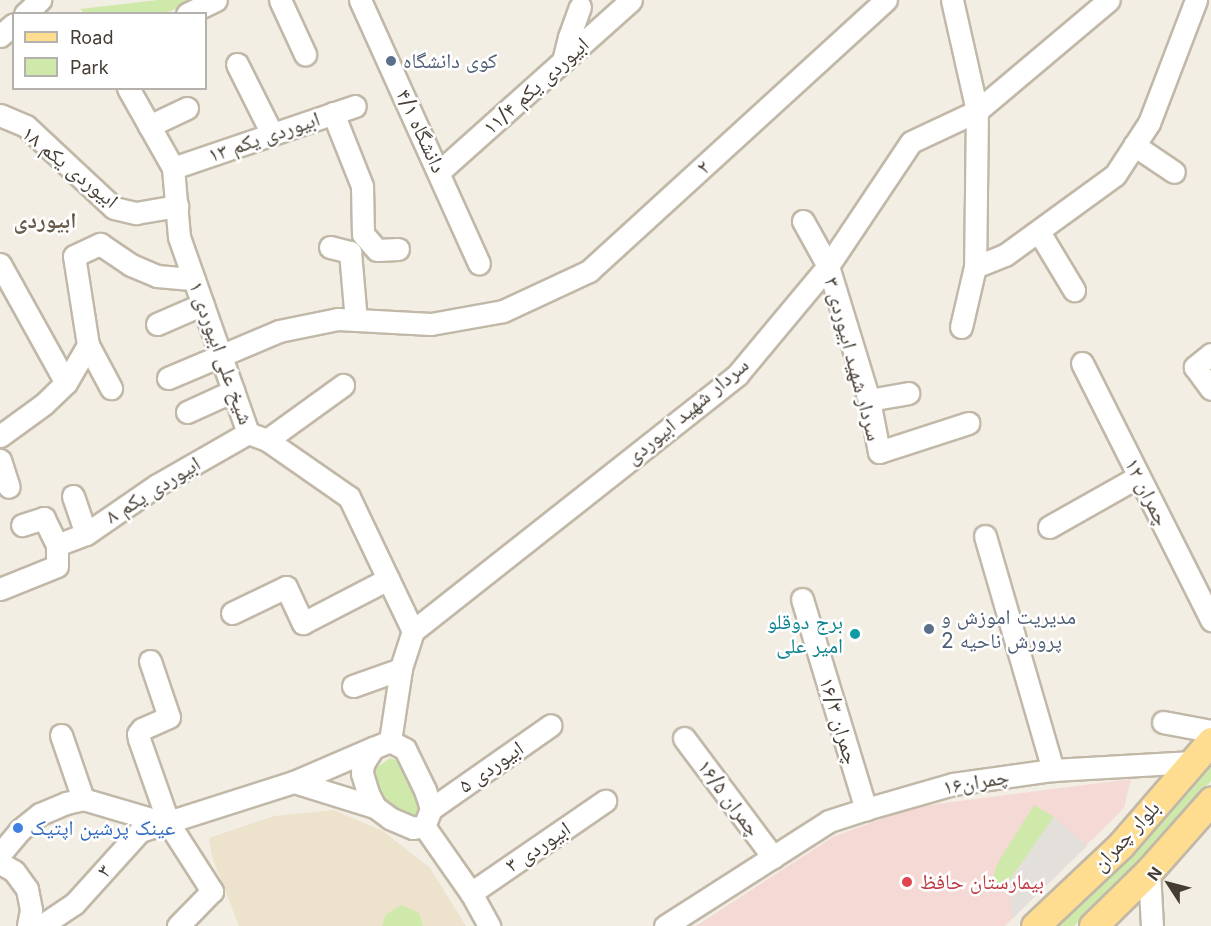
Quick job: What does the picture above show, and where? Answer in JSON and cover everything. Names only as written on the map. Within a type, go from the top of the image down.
[{"type":"main road","name":"بلوار چمران","points":[[1035,926],[1120,846],[1211,741]]},
{"type":"main road","name":"بلوار چمران","points":[[1094,926],[1149,871],[1211,801]]},
{"type":"street","points":[[27,12],[40,0]]},
{"type":"street","points":[[191,12],[216,0]]},
{"type":"street","points":[[280,0],[305,54]]},
{"type":"street","name":"۴/۱ دانشگاه","points":[[360,0],[480,263]]},
{"type":"street","name":"۱۱/۴ ابیوردی یکم","points":[[440,171],[631,0]]},
{"type":"street","name":"۲","points":[[168,378],[279,330],[338,319],[431,324],[503,311],[589,271],[886,0]]},
{"type":"street","points":[[952,0],[977,111],[975,267],[961,327]]},
{"type":"street","name":"سردار شهید ابیوردی","points":[[413,631],[738,374],[828,266],[911,142],[977,111],[1108,0]]},
{"type":"street","points":[[975,267],[1005,255],[1115,175],[1149,123],[1196,0]]},
{"type":"street","points":[[563,61],[580,7]]},
{"type":"street","points":[[0,36],[12,26]]},
{"type":"street","points":[[237,64],[272,134]]},
{"type":"street","name":"شیخ علی ابیوردی ۱","points":[[130,90],[173,168],[179,237],[233,391],[258,437],[349,497],[413,631]]},
{"type":"street","name":"۱۳ ابیوردی یکم","points":[[173,168],[355,106]]},
{"type":"street","points":[[149,126],[187,108]]},
{"type":"street","points":[[333,113],[362,186],[363,234],[377,250],[398,249]]},
{"type":"street","name":"۱۸ ابیوردی یکم","points":[[0,115],[26,126],[114,208],[136,213],[177,206]]},
{"type":"street","points":[[1134,145],[1174,172]]},
{"type":"street","points":[[803,221],[828,266]]},
{"type":"street","points":[[1039,231],[1074,290]]},
{"type":"street","points":[[111,388],[88,345],[74,256],[100,244],[132,265],[157,276],[194,279]]},
{"type":"street","points":[[330,247],[350,252],[356,320]]},
{"type":"street","points":[[0,264],[8,296],[66,383]]},
{"type":"street","name":"۳ سردار شهید ابیوردی","points":[[828,266],[869,400],[879,452],[968,423]]},
{"type":"street","points":[[157,324],[203,304]]},
{"type":"street","points":[[0,436],[44,404],[66,383],[88,345]]},
{"type":"street","points":[[1203,361],[1211,389]]},
{"type":"street","name":"۱۲ چمران","points":[[1082,363],[1211,620]]},
{"type":"street","name":"۸ ابیوردی یکم","points":[[57,545],[86,534],[153,478],[258,437],[343,385]]},
{"type":"street","points":[[187,412],[233,391]]},
{"type":"street","points":[[869,400],[908,393]]},
{"type":"street","points":[[0,459],[9,487]]},
{"type":"street","points":[[1049,527],[1139,476]]},
{"type":"street","points":[[73,496],[86,534]]},
{"type":"street","points":[[0,589],[57,566],[57,545],[44,518],[22,525]]},
{"type":"street","points":[[985,536],[1053,770]]},
{"type":"street","points":[[232,613],[286,587],[303,623],[388,579]]},
{"type":"street","name":"۱۶/۳ چمران","points":[[802,599],[866,808]]},
{"type":"street","points":[[375,807],[362,773],[363,764],[382,744],[400,669],[413,631]]},
{"type":"street","points":[[150,661],[169,717],[142,729],[138,734],[139,739],[169,824],[212,891],[178,926]]},
{"type":"street","points":[[353,686],[400,669]]},
{"type":"street","points":[[1163,722],[1211,731]]},
{"type":"street","name":"۵ ابیوردی","points":[[427,818],[551,725]]},
{"type":"street","points":[[61,735],[83,799]]},
{"type":"street","name":"۱۶/۵ چمران","points":[[684,738],[773,857]]},
{"type":"street","points":[[382,744],[405,749],[415,765],[427,818],[489,926]]},
{"type":"street","name":"۳","points":[[41,926],[74,904],[140,831],[169,824],[294,782],[382,744]]},
{"type":"street","name":"چمران۱۶","points":[[665,926],[829,821],[866,808],[953,784],[1053,770],[1193,762]]},
{"type":"street","points":[[294,782],[375,807],[402,824],[414,828],[427,818]]},
{"type":"street","points":[[0,855],[20,830],[40,814],[66,803],[83,799],[169,824]]},
{"type":"street","name":"۳ ابیوردی","points":[[471,893],[604,801]]},
{"type":"street","points":[[0,863],[14,871],[27,889],[31,910],[28,926]]},
{"type":"street","points":[[1149,871],[1152,926]]},
{"type":"shaded area","name":"بیمارستان حافظ","points":[[1131,779],[1124,808],[1005,926],[696,926],[833,837],[913,807]]},
{"type":"shaded area","points":[[334,810],[383,831],[430,868],[466,926],[239,926],[212,857],[209,838],[274,816]]},
{"type":"shaded area","points":[[1054,817],[1087,846],[1013,918],[1008,882]]},
{"type":"green space","points":[[158,0],[199,0],[168,12],[83,12],[80,9]]},
{"type":"green space","points":[[390,758],[401,762],[422,812],[421,818],[402,816],[381,800],[373,782],[376,768]]},
{"type":"green space","points":[[1211,762],[1211,781],[1119,882],[1074,926],[1055,926],[1146,836]]},
{"type":"green space","points":[[1034,805],[1054,817],[1009,881],[998,892],[991,886],[997,864]]},
{"type":"green space","points":[[402,905],[419,913],[423,926],[382,926],[386,914]]},
{"type":"place","name":"کوی دانشگاه","points":[[391,61]]},
{"type":"place","name":"مدیریت اموزش و پرورش ناحیه 2","points":[[929,629]]},
{"type":"place","name":"برج دوقلو امیر علی","points":[[855,634]]},
{"type":"place","name":"عینک پرشین اپتیک","points":[[18,828]]},
{"type":"place","name":"بیمارستان حافظ","points":[[907,882]]},
{"type":"district","name":"ابیوردی","points":[[45,221]]}]
